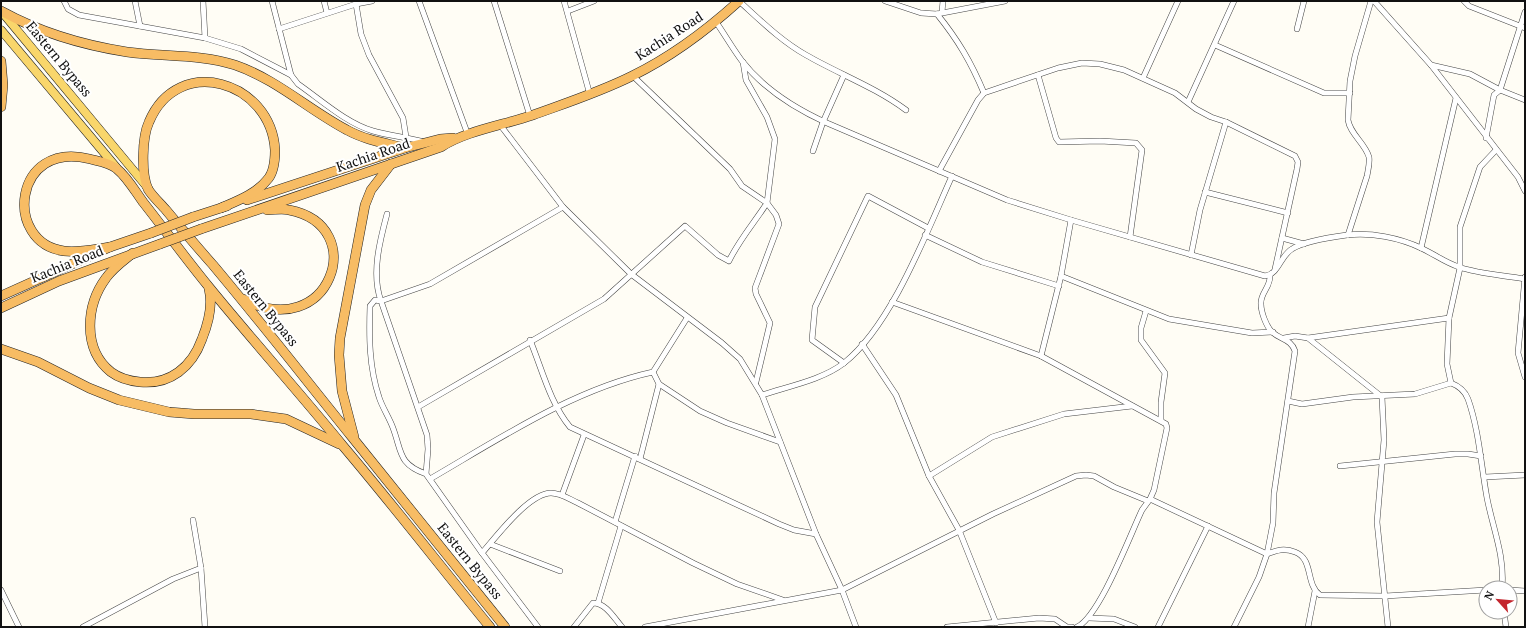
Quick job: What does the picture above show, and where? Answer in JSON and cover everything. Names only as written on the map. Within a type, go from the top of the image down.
[{"type":"highway","name":"Kachia Road","points":[[1,308],[59,281],[133,253],[441,147],[454,138],[501,126],[590,95],[633,76],[674,52],[716,22],[735,2]]},
{"type":"highway","points":[[1,11],[32,27],[83,44],[127,52],[208,59],[236,65],[279,86],[349,131],[374,141],[405,148]]},
{"type":"highway","points":[[1,62],[3,85],[1,107]]},
{"type":"highway","points":[[148,189],[144,168],[144,139],[152,115],[170,95],[182,87],[207,82],[221,83],[234,88],[245,96],[265,117],[274,144],[275,155],[273,168],[269,179],[260,188],[221,208]]},
{"type":"highway","points":[[1,296],[110,247],[221,208],[405,148],[426,142],[454,138]]},
{"type":"highway","points":[[110,247],[65,251],[53,249],[44,244],[31,229],[24,208],[24,195],[29,182],[39,168],[51,160],[62,156],[81,157],[116,168]]},
{"type":"highway","points":[[354,441],[346,408],[340,372],[340,338],[365,205],[371,190],[392,164]]},
{"type":"highway","name":"Eastern Bypass","points":[[116,168],[208,286],[344,446],[490,627]]},
{"type":"highway","name":"Eastern Bypass","points":[[148,189],[239,296],[505,627]]},
{"type":"highway","points":[[239,296],[258,306],[271,309],[297,306],[320,295],[328,284],[334,270],[334,256],[331,243],[324,231],[316,222],[301,214],[288,210],[258,210]]},
{"type":"highway","points":[[133,253],[114,268],[99,290],[91,313],[91,339],[103,363],[112,372],[121,377],[132,381],[156,382],[169,379],[191,361],[204,334],[210,309],[211,298],[208,286]]},
{"type":"highway","points":[[1,349],[38,362],[89,388],[119,400],[175,412],[194,414],[252,414],[286,419],[344,446]]},
{"type":"main road","name":"Eastern Bypass","points":[[1,11],[148,189]]},
{"type":"main road","name":"Eastern Bypass","points":[[1,30],[116,168]]},
{"type":"street","points":[[64,1],[68,9],[79,15],[205,38],[241,49],[291,75]]},
{"type":"street","points":[[135,1],[140,26]]},
{"type":"street","points":[[203,1],[205,38]]},
{"type":"street","points":[[272,1],[291,75],[298,84],[357,125],[373,131],[406,136],[426,142]]},
{"type":"street","points":[[324,1],[327,13]]},
{"type":"street","points":[[279,30],[327,13],[356,4],[372,1]]},
{"type":"street","points":[[419,1],[468,135]]},
{"type":"street","points":[[494,1],[530,116]]},
{"type":"street","points":[[564,1],[568,11],[574,42],[590,95]]},
{"type":"street","points":[[568,11],[594,1]]},
{"type":"street","points":[[885,1],[921,13],[940,13],[1005,1]]},
{"type":"street","points":[[943,1],[940,13],[958,39],[968,57],[984,93]]},
{"type":"street","points":[[1143,78],[1178,1]]},
{"type":"street","points":[[1188,102],[1234,1]]},
{"type":"street","points":[[1297,29],[1304,1]]},
{"type":"street","points":[[1372,1],[1431,65],[1486,138],[1518,177],[1525,191]]},
{"type":"street","points":[[1348,235],[1367,176],[1369,158],[1349,125],[1350,93],[1355,56],[1372,1]]},
{"type":"street","points":[[1464,1],[1469,6],[1523,27]]},
{"type":"street","points":[[735,2],[786,42],[806,55],[889,97],[906,110]]},
{"type":"street","points":[[356,4],[361,34],[368,55],[403,118],[406,136]]},
{"type":"street","points":[[1486,138],[1494,95],[1500,90],[1523,27],[1525,12]]},
{"type":"street","points":[[716,22],[742,61],[755,75],[777,94],[799,109],[823,122],[1007,200],[1265,276],[1272,274],[1288,252],[1304,244],[1348,235],[1380,236],[1421,248],[1460,268],[1525,278],[1518,353],[1525,377]]},
{"type":"street","points":[[1215,45],[1324,93],[1350,93]]},
{"type":"street","points":[[418,408],[530,340],[604,299],[684,226],[718,255],[729,261],[740,239],[747,234],[767,203],[775,139],[766,117],[746,80],[742,61]]},
{"type":"street","points":[[940,171],[978,100],[984,93],[1058,68],[1088,63],[1100,64],[1143,78],[1175,93],[1211,117],[1226,122],[1295,156],[1298,162],[1288,213],[1269,285],[1260,303],[1263,316],[1273,332],[1284,338],[1293,346],[1295,351],[1274,493],[1272,523],[1267,554],[1259,577],[1234,627]]},
{"type":"street","points":[[1431,65],[1470,74],[1500,90],[1525,100]]},
{"type":"street","points":[[813,151],[823,122],[844,74]]},
{"type":"street","points":[[1038,75],[1056,138],[1059,142],[1100,141],[1136,143],[1140,146],[1142,150],[1130,237]]},
{"type":"street","points":[[633,76],[730,170],[742,186],[767,203],[776,216],[779,224],[755,288],[756,294],[770,324],[756,382]]},
{"type":"street","points":[[1421,248],[1456,98]]},
{"type":"street","points":[[1191,255],[1205,192],[1226,122]]},
{"type":"street","points":[[501,126],[563,207],[631,274],[687,318],[722,343],[740,359],[756,382],[762,395],[816,534],[842,590],[856,627]]},
{"type":"street","points":[[1451,383],[1447,364],[1449,318],[1460,268],[1460,227],[1480,167],[1496,150]]},
{"type":"street","points":[[762,395],[822,376],[844,363],[862,344],[892,302],[952,176]]},
{"type":"street","points":[[1518,177],[1525,178]]},
{"type":"street","points":[[1205,192],[1288,213]]},
{"type":"street","points":[[844,363],[812,340],[813,318],[818,300],[868,196],[928,228]]},
{"type":"street","points":[[538,627],[482,553],[426,474],[415,470],[403,460],[377,390],[371,367],[370,306],[375,300],[381,301],[430,284],[563,207]]},
{"type":"street","points":[[387,214],[381,235],[377,273],[377,291],[418,408],[428,442],[426,474]]},
{"type":"street","points":[[1041,356],[1059,286],[1071,220]]},
{"type":"street","points":[[925,235],[982,262],[1059,286]]},
{"type":"street","points":[[1282,238],[1304,244]]},
{"type":"street","points":[[1061,276],[1169,319],[1189,324],[1252,333],[1273,332]]},
{"type":"street","points":[[892,302],[1041,356],[1166,424],[1168,428],[1149,500],[1142,510],[1105,590],[1089,618],[1077,627]]},
{"type":"street","points":[[1146,310],[1142,328],[1142,340],[1165,373],[1161,402],[1161,420]]},
{"type":"street","points":[[430,479],[556,406],[635,376],[653,372],[687,318]]},
{"type":"street","points":[[1308,338],[1449,318]]},
{"type":"street","points":[[1284,338],[1302,336],[1308,338],[1382,397],[1384,440],[1377,522],[1388,627]]},
{"type":"street","points":[[530,340],[556,406],[562,418],[570,427],[584,435],[635,456],[779,524],[816,534]]},
{"type":"street","points":[[862,344],[896,395],[929,476],[959,530],[996,623]]},
{"type":"street","points":[[653,372],[659,384],[700,411],[780,442]]},
{"type":"street","points":[[1288,401],[1302,404],[1353,397],[1382,397],[1415,394],[1451,383],[1462,389],[1468,398],[1481,456],[1487,498],[1503,565],[1502,580]]},
{"type":"street","points":[[640,459],[659,384]]},
{"type":"street","points":[[929,476],[992,437],[1064,414],[1132,406]]},
{"type":"street","points":[[562,495],[584,435]]},
{"type":"street","points":[[1340,466],[1455,454],[1481,456]]},
{"type":"street","points":[[615,522],[635,456]]},
{"type":"street","points":[[645,627],[842,590],[959,530],[1076,476],[1086,475],[1094,476],[1114,487],[1149,500],[1267,554],[1278,549],[1286,549],[1302,555],[1306,559],[1315,591],[1308,627]]},
{"type":"street","points":[[1485,477],[1525,475]]},
{"type":"street","points":[[482,553],[532,501],[542,494],[552,493],[562,495],[693,563],[737,584],[784,600]]},
{"type":"street","points":[[193,520],[201,568],[205,627]]},
{"type":"street","points":[[598,603],[621,526]]},
{"type":"street","points":[[1158,627],[1208,526]]},
{"type":"street","points":[[490,544],[560,571]]},
{"type":"street","points":[[82,627],[173,579],[201,568]]},
{"type":"street","points":[[1,590],[19,627]]},
{"type":"street","points":[[1315,591],[1320,595],[1326,596],[1385,596],[1478,590]]},
{"type":"street","points":[[574,627],[589,606],[593,603],[598,603],[604,606],[622,627]]},
{"type":"street","points":[[947,627],[1049,618],[1072,627]]},
{"type":"street","points":[[1089,618],[1114,619],[1135,627]]}]
